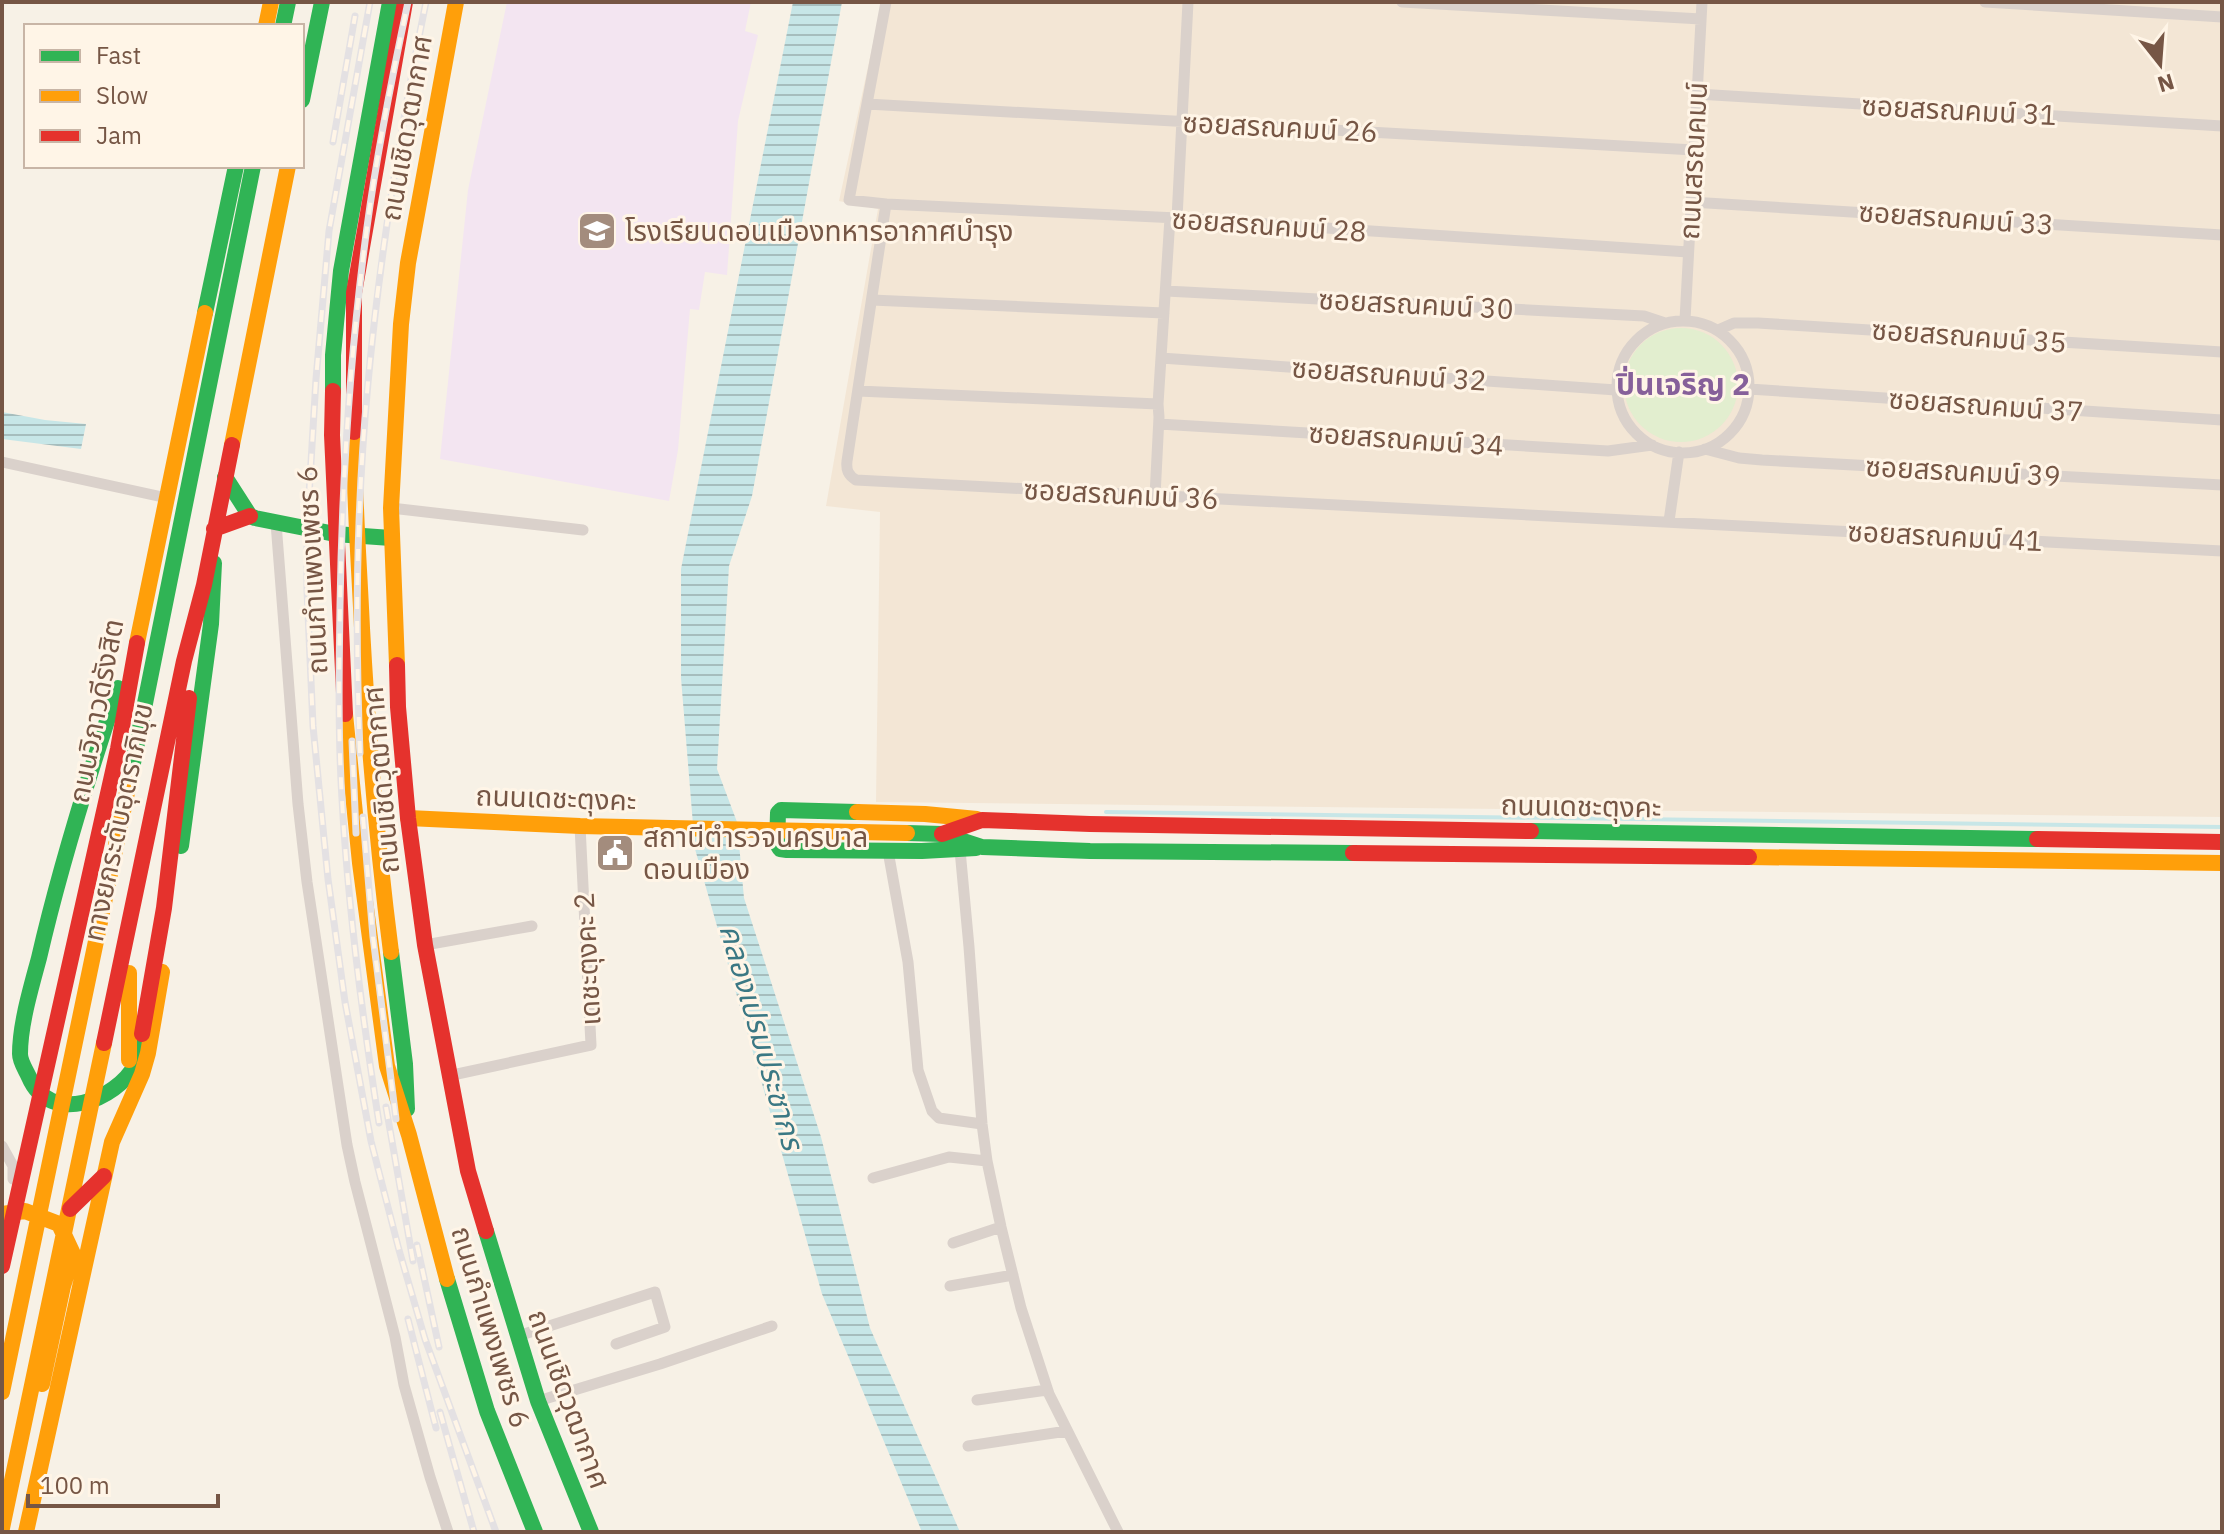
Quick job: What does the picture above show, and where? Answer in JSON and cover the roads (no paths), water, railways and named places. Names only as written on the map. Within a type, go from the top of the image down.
[{"type":"main road","points":[[266,24],[271,2]]},
{"type":"main road","points":[[283,24],[288,2]]},
{"type":"main road","points":[[304,30],[310,2]]},
{"type":"main road","points":[[304,90],[322,2]]},
{"type":"main road","name":"ถนนกำแพงเพชร 6","points":[[390,2],[341,271],[333,355],[335,534],[345,711],[360,863],[387,1066],[487,1411],[535,1532]]},
{"type":"main road","name":"ถนนกำแพงเพชร 6","points":[[405,2],[354,293],[357,535],[367,710],[378,847],[405,1064],[409,1135]]},
{"type":"main road","name":"ถนนเชิดวุฒากาศ","points":[[456,2],[408,263],[399,349],[391,508],[398,707],[408,818],[425,945],[468,1171],[538,1401],[591,1532]]},
{"type":"main road","name":"ถนนวิภาวดีรังสิต","points":[[2,1266],[118,749],[144,604],[236,168]]},
{"type":"main road","name":"ทางยกระดับอุตราภิมุข","points":[[2,1392],[253,168]]},
{"type":"main road","name":"ทางยกระดับอุตราภิมุข","points":[[2,1487],[142,840],[276,168]]},
{"type":"main road","points":[[2,1528],[184,661],[204,585],[288,168]]},
{"type":"main road","points":[[225,477],[263,520]]},
{"type":"main road","points":[[214,535],[263,520],[335,534],[357,535]]},
{"type":"main road","points":[[26,1532],[112,1142],[137,1085],[154,1026],[197,737],[214,592],[214,535]]},
{"type":"main road","name":"ถนนกำแพงเพชร 6","points":[[357,535],[391,538]]},
{"type":"main road","points":[[144,604],[87,781],[26,1011],[20,1057],[33,1087],[55,1103],[86,1104],[118,1087],[137,1062],[164,908],[204,585]]},
{"type":"main road","points":[[982,820],[925,814],[785,809],[778,813],[777,844],[780,849],[888,851],[982,847]]},
{"type":"main road","name":"ถนนเดชะตุงคะ","points":[[408,818],[580,826],[909,832],[942,834],[982,847],[1090,851],[2222,863]]},
{"type":"main road","name":"ถนนเดชะตุงคะ","points":[[942,834],[982,820],[1106,825],[2222,842]]},
{"type":"main road","points":[[1795,835],[1795,857]]},
{"type":"main road","points":[[126,945],[128,1056],[137,1085]]},
{"type":"main road","points":[[70,1209],[104,1176]]},
{"type":"main road","points":[[2,1214],[25,1211],[59,1224],[73,1254],[63,1286],[11,1532]]},
{"type":"street","points":[[867,104],[886,2]]},
{"type":"street","points":[[1155,496],[1164,313],[1174,218],[1188,2]]},
{"type":"street","points":[[1402,2],[1701,19]]},
{"type":"street","name":"ถนนสรณคมน์","points":[[1685,320],[1702,2]]},
{"type":"street","points":[[1985,2],[2222,17]]},
{"type":"street","name":"ซอยสรณคมน์ 31","points":[[1697,94],[2222,126]]},
{"type":"street","name":"ซอยสรณคมน์ 26","points":[[867,104],[1694,150]]},
{"type":"street","name":"ซอยสรณคมน์ 28","points":[[867,104],[849,200],[1688,252]]},
{"type":"street","name":"ซอยสรณคมน์ 33","points":[[1691,202],[2222,235]]},
{"type":"street","name":"ซอยสรณคมน์ 36","points":[[886,204],[846,468],[856,480],[1669,521]]},
{"type":"street","name":"ซอยสรณคมน์ 30","points":[[1166,291],[1644,316],[1665,323]]},
{"type":"street","points":[[872,300],[1164,313]]},
{"type":"street","points":[[1685,320],[1718,330],[1731,341],[1748,371],[1746,408],[1736,426],[1705,449],[1679,452],[1652,445],[1627,422],[1620,407],[1616,390],[1619,368],[1629,348],[1645,332],[1665,323],[1685,320]]},
{"type":"street","name":"ซอยสรณคมน์ 35","points":[[1718,330],[1734,323],[1758,323],[2222,352]]},
{"type":"street","name":"ซอยสรณคมน์ 32","points":[[1161,358],[1616,390]]},
{"type":"street","name":"ซอยสรณคมน์ 37","points":[[1749,389],[2222,420]]},
{"type":"street","points":[[858,391],[1158,404]]},
{"type":"street","name":"ซอยสรณคมน์ 34","points":[[1159,424],[1608,451],[1652,445]]},
{"type":"street","name":"ซอยสรณคมน์ 39","points":[[1705,449],[1762,460],[2222,485]]},
{"type":"street","points":[[1669,521],[1679,452]]},
{"type":"street","points":[[2,462],[167,498]]},
{"type":"street","points":[[391,508],[583,530]]},
{"type":"street","points":[[263,520],[280,590],[302,835],[347,1145],[404,1385],[448,1532]]},
{"type":"street","name":"ซอยสรณคมน์ 41","points":[[1669,521],[2222,551]]},
{"type":"street","name":"เดชะตุงคะ 2","points":[[448,1076],[591,1045],[580,826]]},
{"type":"street","points":[[960,850],[982,1124],[1001,1227],[1021,1308],[1047,1390],[1118,1532]]},
{"type":"street","points":[[888,851],[908,962],[918,1070],[932,1111],[939,1118],[982,1124]]},
{"type":"street","points":[[425,945],[532,926]]},
{"type":"street","points":[[2,1146],[13,1166],[2,1255]]},
{"type":"street","points":[[873,1178],[949,1157],[987,1161]]},
{"type":"street","points":[[953,1243],[1001,1227]]},
{"type":"street","points":[[950,1286],[1013,1275]]},
{"type":"street","points":[[518,1336],[655,1292],[665,1327],[616,1344]]},
{"type":"street","points":[[538,1401],[772,1326]]},
{"type":"street","points":[[977,1400],[1047,1390]]},
{"type":"street","points":[[968,1446],[1067,1431]]},
{"type":"water","name":"คลองเปรมประชากร","points":[[793,2],[842,2],[752,496],[729,566],[717,769],[737,822],[744,898],[821,1137],[870,1328],[960,1532],[922,1532],[822,1294],[695,849],[681,678],[681,569]]},
{"type":"water","points":[[2,412],[86,424],[81,449],[2,439]]},
{"type":"waterway","points":[[1106,812],[2222,827]]},
{"type":"railway","points":[[370,2],[329,231],[316,379],[307,529],[313,726],[328,879],[345,1002],[371,1141],[425,1339],[496,1532]]},
{"type":"railway","points":[[379,1123],[356,961],[345,840],[339,727],[341,559],[348,416],[361,274],[380,143],[408,2]]},
{"type":"railway","points":[[360,753],[357,581],[367,392],[391,196],[426,2]]},
{"type":"railway","points":[[333,142],[355,16]]},
{"type":"railway","points":[[352,741],[356,833]]},
{"type":"railway","points":[[363,817],[373,937],[396,1119]]},
{"type":"railway","points":[[386,1107],[413,1261]]},
{"type":"railway","points":[[417,1245],[439,1347]]},
{"type":"railway","points":[[408,1319],[436,1428]]},
{"type":"railway","points":[[440,1412],[474,1532]]},
{"type":"place","name":"โรงเรียนดอนเมืองทหารอากาศบำรุง","points":[[597,231]]},
{"type":"place","name":"สถานีตำรวจนครบาล ดอนเมือง","points":[[615,853]]},
{"type":"district","name":"ปิ่นเจริญ 2","points":[[1683,385]]}]
